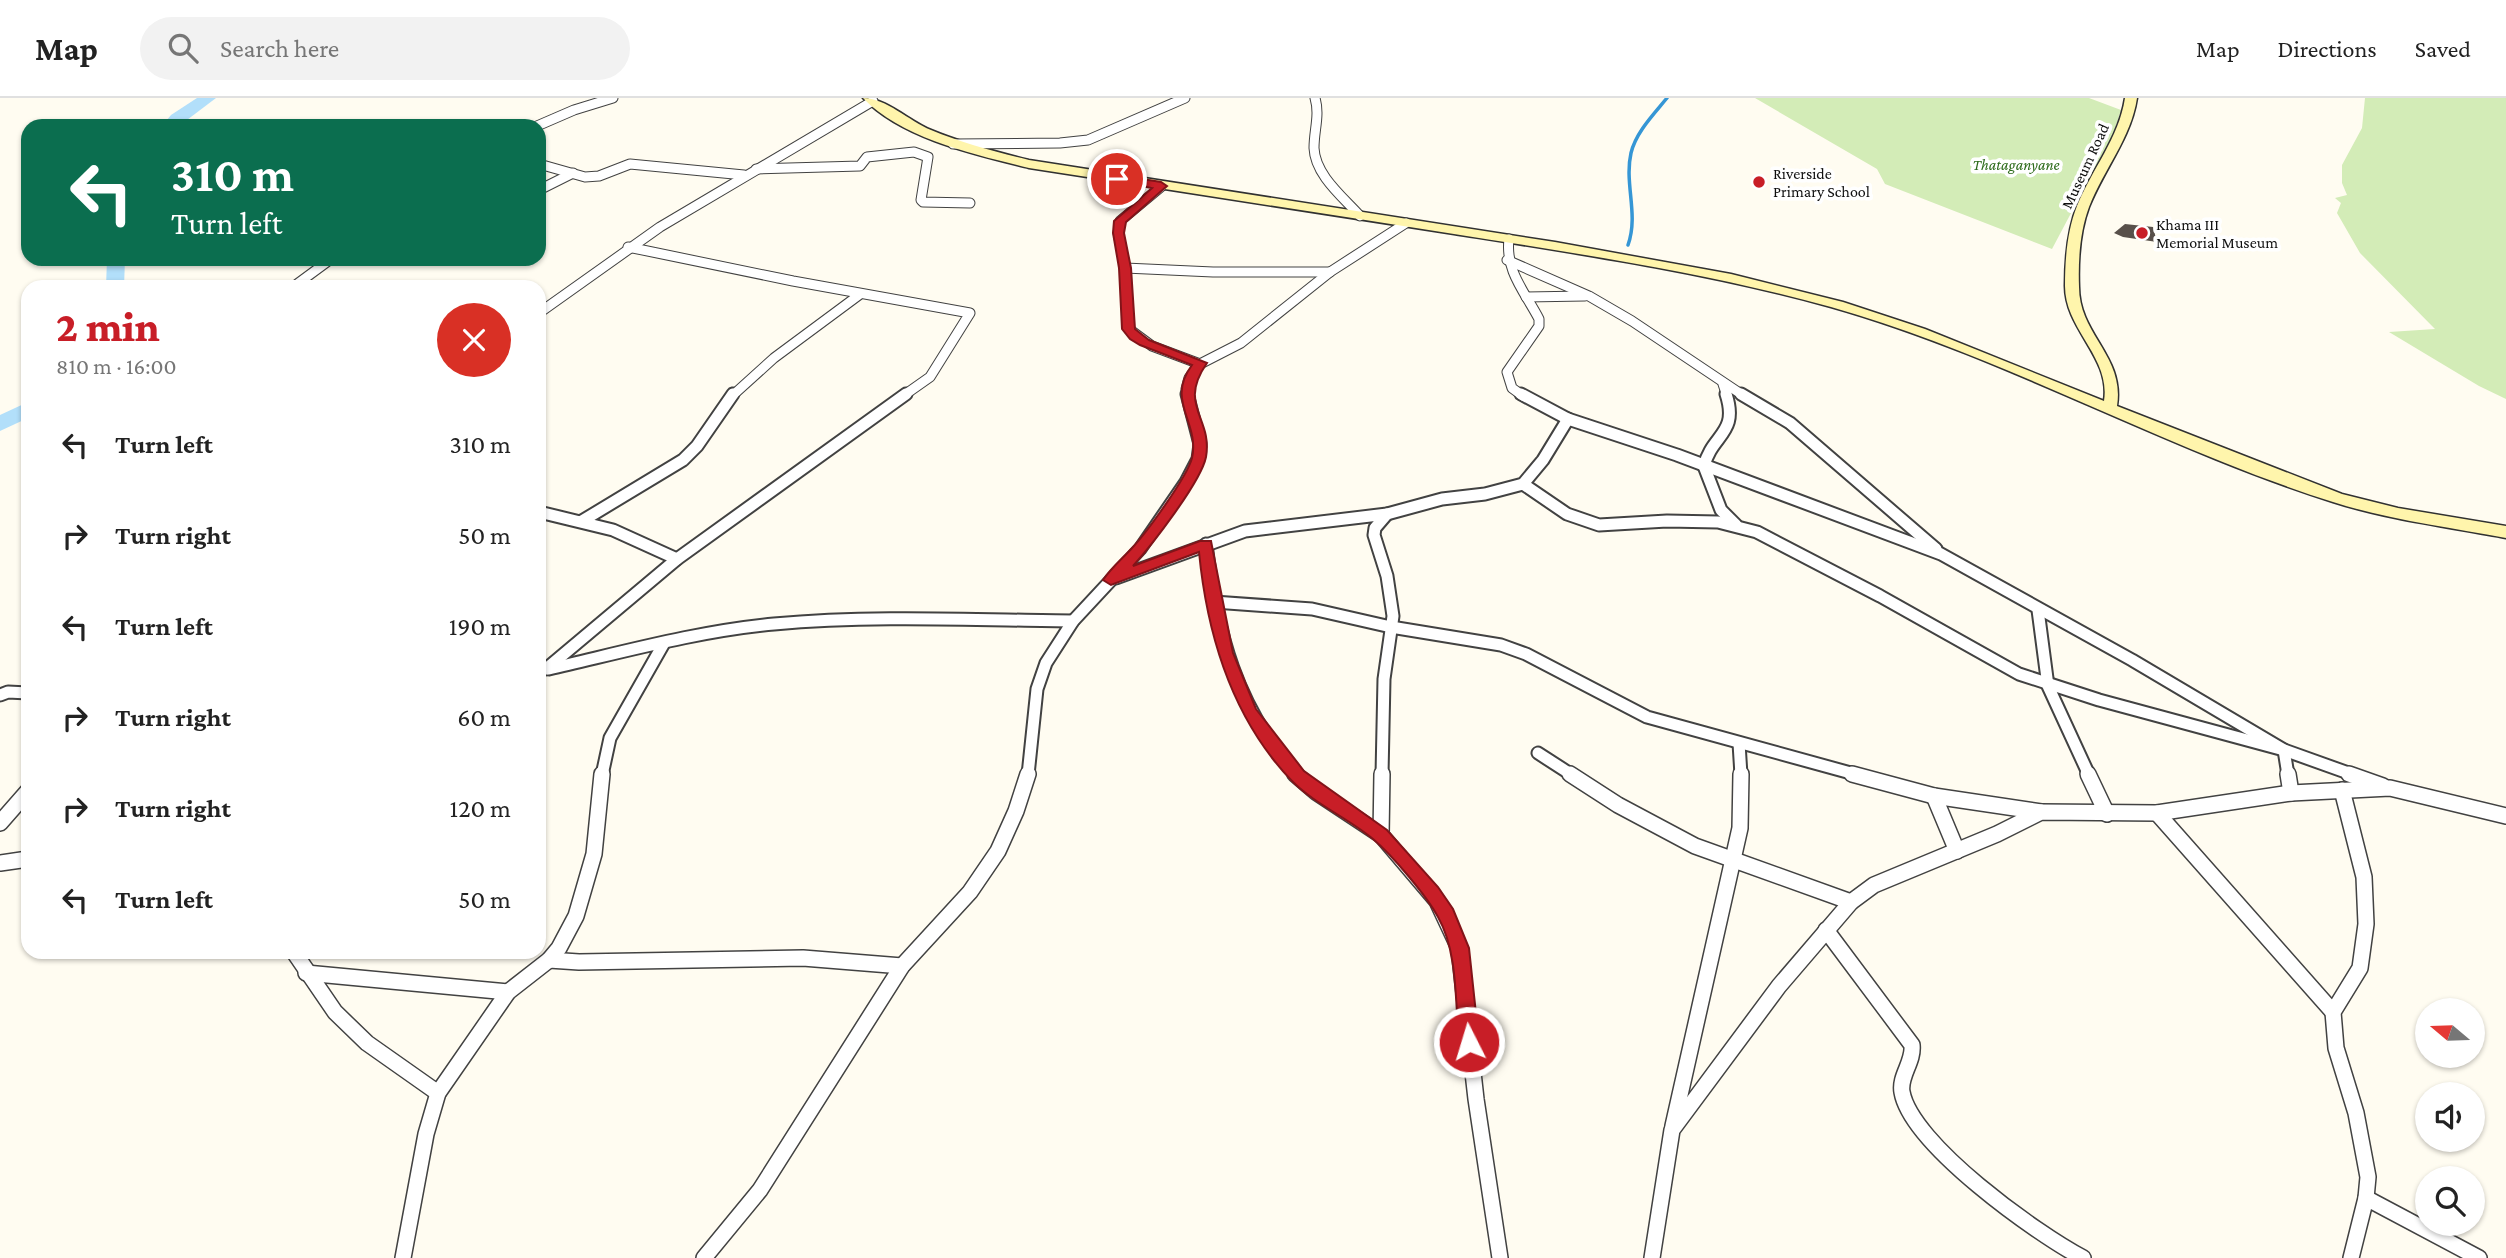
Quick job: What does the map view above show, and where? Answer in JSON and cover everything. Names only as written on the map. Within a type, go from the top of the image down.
[{"type":"street","points":[[546,122],[591,101],[613,98]]},
{"type":"street","points":[[953,144],[1060,143],[1088,140],[1185,98]]},
{"type":"street","points":[[1315,98],[1319,108],[1314,150],[1319,167],[1360,216]]},
{"type":"street","name":"Museum Road","points":[[2110,407],[2112,385],[2109,371],[2080,325],[2071,292],[2082,208],[2124,122],[2131,98]]},
{"type":"street","points":[[546,307],[588,273],[628,247],[871,100],[953,144],[1029,164],[1508,239],[1731,278],[1838,305],[1920,332],[2338,498],[2398,513],[2506,532]]},
{"type":"street","points":[[756,169],[860,166],[867,157],[914,152],[928,157],[921,201],[970,203]]},
{"type":"street","points":[[546,166],[597,177],[621,164],[744,175]]},
{"type":"street","points":[[546,186],[573,173]]},
{"type":"street","points":[[1161,186],[1120,221],[1118,233],[1125,268],[1129,329],[1134,337],[1200,363]]},
{"type":"street","points":[[704,1258],[760,1190],[902,966],[970,892],[998,851],[1016,811],[1030,768],[1037,689],[1046,663],[1073,621],[1140,549],[1186,482],[1198,459],[1200,443],[1186,389],[1189,378],[1200,363],[1241,343],[1330,272],[1406,223]]},
{"type":"street","points":[[1508,239],[1509,270],[1536,311],[1539,326],[1509,365],[1507,378],[1512,387],[1524,397],[1568,419],[1941,554],[2132,660],[2284,750]]},
{"type":"street","points":[[546,668],[677,559],[930,377],[970,313],[726,270],[628,247]]},
{"type":"street","points":[[1507,260],[1589,296],[1632,321],[1723,384],[1803,432],[1941,554]]},
{"type":"street","points":[[302,280],[322,266]]},
{"type":"street","points":[[1125,268],[1213,272],[1330,272]]},
{"type":"street","points":[[582,521],[683,460],[698,448],[726,401],[751,377],[859,295]]},
{"type":"street","points":[[1526,297],[1589,296]]},
{"type":"street","points":[[1723,384],[1731,420],[1727,431],[1709,451],[1704,466],[1721,510],[1736,525]]},
{"type":"street","points":[[1111,580],[1206,544],[1261,527],[1308,525],[1387,514],[1442,499],[1485,494],[1523,484],[1543,460],[1568,419]]},
{"type":"street","points":[[1523,484],[1567,514],[1599,525],[1667,521],[1736,525],[1757,532],[1880,596],[1987,658],[2048,686],[2284,750],[2390,788],[2506,816]]},
{"type":"street","points":[[546,513],[624,534],[677,559]]},
{"type":"street","points":[[1381,835],[1384,679],[1392,616],[1387,576],[1374,535],[1375,528],[1387,514]]},
{"type":"street","points":[[1206,544],[1214,602],[1226,653],[1249,712],[1298,776],[1381,835],[1432,892],[1455,930],[1476,1099],[1500,1258]]},
{"type":"street","points":[[1214,602],[1312,609],[1501,645],[1526,654],[1647,717],[1934,796],[2041,812],[2107,814],[2157,813],[2291,793],[2390,788]]},
{"type":"street","points":[[2038,610],[2048,686],[2107,814]]},
{"type":"street","points":[[546,670],[723,630],[841,620],[1073,621]]},
{"type":"street","points":[[403,1258],[426,1134],[438,1093],[508,992],[549,960],[576,916],[594,853],[603,761],[610,738],[664,643]]},
{"type":"street","points":[[0,695],[21,692]]},
{"type":"street","points":[[1652,1258],[1672,1130],[1733,861],[1742,802],[1739,743]]},
{"type":"street","points":[[2284,750],[2291,793]]},
{"type":"street","points":[[1538,753],[1618,805],[1695,846],[1851,902]]},
{"type":"street","points":[[2342,790],[2364,877],[2366,924],[2360,968],[2333,1012],[2336,1048],[2365,1148],[2368,1177],[2366,1198],[2351,1258]]},
{"type":"street","points":[[1934,796],[1957,851]]},
{"type":"street","points":[[0,823],[21,799]]},
{"type":"street","points":[[1672,1130],[1779,986],[1851,902],[1874,885],[2041,812]]},
{"type":"street","points":[[2157,813],[2333,1012]]},
{"type":"street","points":[[0,863],[21,860]]},
{"type":"street","points":[[1826,930],[1859,978],[1912,1045],[1913,1051],[1902,1080],[1902,1093],[1907,1107],[1926,1133],[1968,1175],[2019,1219],[2082,1258]]},
{"type":"street","points":[[549,960],[579,962],[803,958],[902,966]]},
{"type":"street","points":[[298,959],[335,1012],[367,1043],[438,1093]]},
{"type":"street","points":[[306,972],[508,992]]},
{"type":"street","points":[[2366,1198],[2479,1258]]},
{"type":"green space","name":"Thataganyane","points":[[1755,98],[2089,98],[2121,110],[2114,132],[2052,249],[1885,184],[1877,169]]},
{"type":"green space","points":[[2365,98],[2506,98],[2506,399],[2479,386],[2389,332],[2435,329],[2360,253],[2337,213],[2341,203],[2335,198],[2347,195],[2342,183],[2342,165],[2362,128]]},
{"type":"building","name":"Khama III Memorial Museum","points":[[2125,224],[2153,227],[2157,242],[2114,233]]},
{"type":"waterway","points":[[176,119],[208,98]]},
{"type":"waterway","points":[[1628,245],[1632,222],[1629,165],[1633,145],[1667,98]]},
{"type":"waterway","points":[[115,280],[116,266]]},
{"type":"waterway","points":[[0,424],[21,413]]},
{"type":"place","name":"Riverside Primary School","points":[[1759,182]]},
{"type":"place","name":"Khama III Memorial Museum","points":[[2142,233]]},
{"type":"route","points":[[1117,179],[1161,186],[1129,210],[1120,221],[1118,233],[1125,268],[1129,329],[1134,337],[1145,343],[1200,363],[1189,378],[1186,389],[1200,443],[1198,459],[1186,482],[1140,549],[1111,580],[1206,544],[1209,576],[1226,653],[1249,712],[1298,776],[1311,788],[1381,835],[1432,892],[1447,914],[1455,930],[1459,948],[1469,1042]]}]
